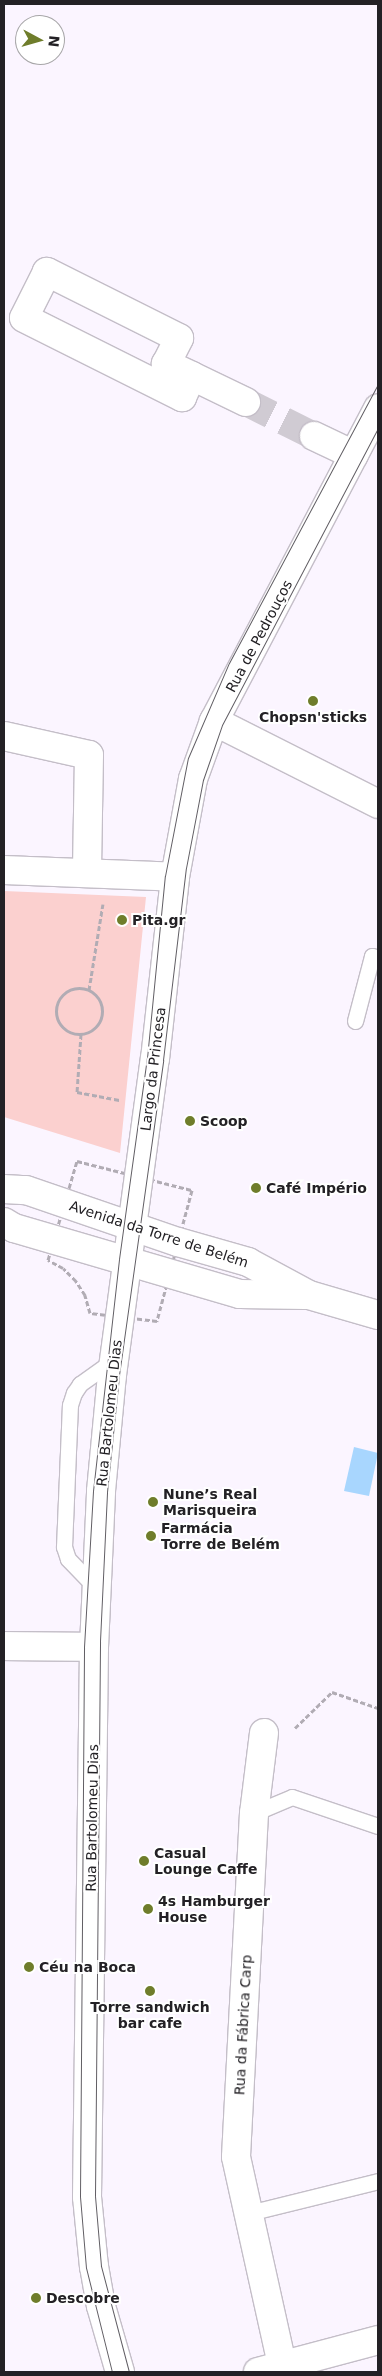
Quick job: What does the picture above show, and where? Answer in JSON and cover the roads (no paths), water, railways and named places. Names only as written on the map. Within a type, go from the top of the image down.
[{"type":"street","points":[[192,376],[182,397],[24,318],[47,272],[179,338],[166,364],[192,376],[246,402]]},
{"type":"street","name":"Rua de Pedrouços","points":[[175,877],[193,779],[214,721],[378,408]]},
{"type":"street","points":[[314,436],[354,455]]},
{"type":"street","points":[[214,721],[378,804]]},
{"type":"street","points":[[4,736],[89,755],[87,873]]},
{"type":"street","points":[[4,870],[175,877]]},
{"type":"street","name":"Largo da Princesa","points":[[127,1261],[149,1106],[175,877]]},
{"type":"street","name":"Avenida da Torre de Belém","points":[[4,1189],[26,1190],[132,1226],[248,1262],[309,1295],[378,1315]]},
{"type":"street","name":"Avenida da Torre de Belém","points":[[4,1222],[14,1228],[240,1294],[309,1295]]},
{"type":"street","name":"Rua Bartolomeu Dias","points":[[120,2372],[101,2306],[94,2267],[88,2196],[94,1647],[101,1491],[114,1359],[127,1261]]},
{"type":"street","points":[[4,1646],[94,1647]]},
{"type":"street","name":"Rua da Fábrica Carp","points":[[264,1732],[254,1813],[236,2157],[249,2214],[270,2368]]},
{"type":"street","points":[[270,2368],[378,2340]]},
{"type":"lane","points":[[355,1021],[372,956],[378,958]]},
{"type":"lane","points":[[97,1589],[68,1559],[64,1546],[70,1405],[74,1393],[80,1384],[114,1359]]},
{"type":"lane","points":[[254,1813],[292,1797],[378,1826]]},
{"type":"lane","points":[[249,2214],[378,2181]]},
{"type":"water","points":[[354,1447],[378,1453],[369,1496],[344,1491]]},
{"type":"tunnel","points":[[246,402],[314,436]]},
{"type":"tram line","points":[[112,2372],[86,2268],[80,2197],[84,1647],[93,1491],[119,1259],[147,1058],[165,876],[188,758],[229,663],[378,384]]},
{"type":"tram line","points":[[129,2372],[101,2266],[95,2196],[100,1641],[107,1492],[119,1375],[163,1060],[186,868],[203,780],[222,725],[378,428]]},
{"type":"place","name":"Chopsn'sticks","points":[[313,701]]},
{"type":"place","name":"Pita.gr","points":[[122,920]]},
{"type":"place","name":"Scoop","points":[[190,1121]]},
{"type":"place","name":"Café Império","points":[[256,1188]]},
{"type":"place","name":"Nune’s Real Marisqueira","points":[[153,1502]]},
{"type":"place","name":"Farmácia Torre de Belém","points":[[151,1536]]},
{"type":"place","name":"Casual Lounge Caffe","points":[[144,1861]]},
{"type":"place","name":"4s Hamburger House","points":[[148,1909]]},
{"type":"place","name":"Céu na Boca","points":[[29,1967]]},
{"type":"place","name":"Torre sandwich bar cafe","points":[[150,1991]]},
{"type":"place","name":"Descobre","points":[[36,2298]]}]
